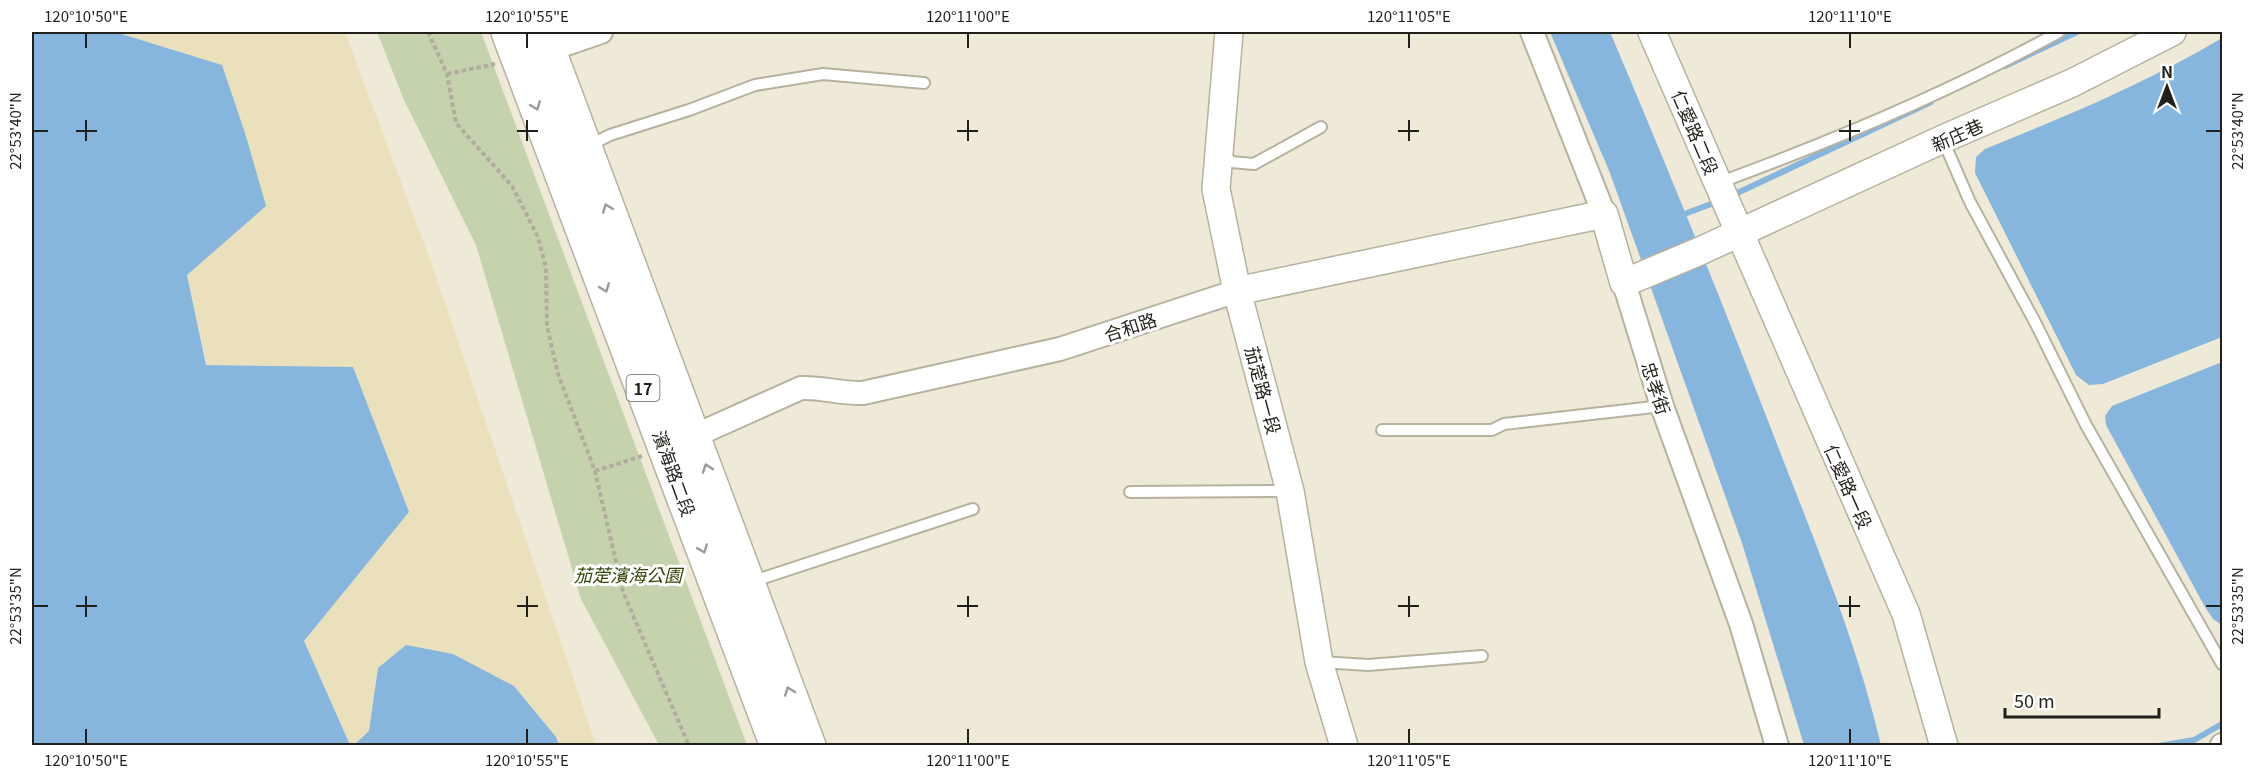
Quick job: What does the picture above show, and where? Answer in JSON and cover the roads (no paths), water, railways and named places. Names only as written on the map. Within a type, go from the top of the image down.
[{"type":"main road","name":"濱海路二段","points":[[546,41],[585,148],[777,746]]},
{"type":"main road","name":"濱海路二段","points":[[514,46],[680,442],[749,583],[809,746]]},
{"type":"street","points":[[514,46],[601,32]]},
{"type":"street","name":"茄萣路一段","points":[[1228,32],[1216,189],[1237,291],[1290,491],[1319,662],[1344,746]]},
{"type":"street","name":"忠孝街","points":[[1532,32],[1604,214],[1633,280],[1662,406],[1741,624],[1777,746]]},
{"type":"street","name":"仁愛路二段","points":[[1652,32],[1728,205]]},
{"type":"street","name":"新庄巷","points":[[1633,280],[1700,251],[1728,205],[1943,139],[2072,83],[2172,32]]},
{"type":"street","name":"仁愛路一段","points":[[1728,205],[1906,614],[1944,746]]},
{"type":"street","name":"合和路","points":[[680,442],[801,388],[815,387],[846,394],[863,393],[1060,349],[1237,291],[1604,214]]},
{"type":"lane","points":[[1728,205],[1825,142],[1938,91],[2043,36],[2059,32]]},
{"type":"lane","points":[[585,148],[610,135],[755,86],[823,75],[924,83]]},
{"type":"lane","points":[[1220,147],[1231,162],[1254,164],[1321,127]]},
{"type":"lane","points":[[1943,139],[1970,202],[2036,324],[2086,425],[2223,664]]},
{"type":"lane","points":[[1382,430],[1492,429],[1504,424],[1662,406]]},
{"type":"lane","points":[[1130,492],[1290,491]]},
{"type":"lane","points":[[749,583],[973,509]]},
{"type":"lane","points":[[1319,662],[1368,665],[1482,656]]},
{"type":"water","points":[[32,32],[115,32],[222,65],[266,206],[187,275],[206,365],[353,367],[409,512],[304,641],[350,745],[32,745]]},
{"type":"water","points":[[1550,32],[1610,32],[1719,297],[1824,564],[1861,672],[1881,745],[1804,745],[1742,543],[1610,173]]},
{"type":"water","points":[[2222,38],[2222,337],[2103,384],[2089,385],[2076,375],[1975,173],[1976,157],[1985,149],[2165,70]]},
{"type":"water","points":[[2222,362],[2222,625],[2213,619],[2205,607],[2106,425],[2105,416],[2112,406]]},
{"type":"water","points":[[406,645],[453,654],[514,686],[556,737],[559,745],[354,745],[369,731],[378,668]]},
{"type":"waterway","points":[[2005,66],[2077,32]]},
{"type":"waterway","points":[[1731,196],[1931,102]]},
{"type":"waterway","points":[[1687,213],[1719,201]]},
{"type":"waterway","points":[[2159,746],[2194,740],[2222,724]]},
{"type":"park label","name":"茄萣濱海公園","points":[[628,574]]}]
